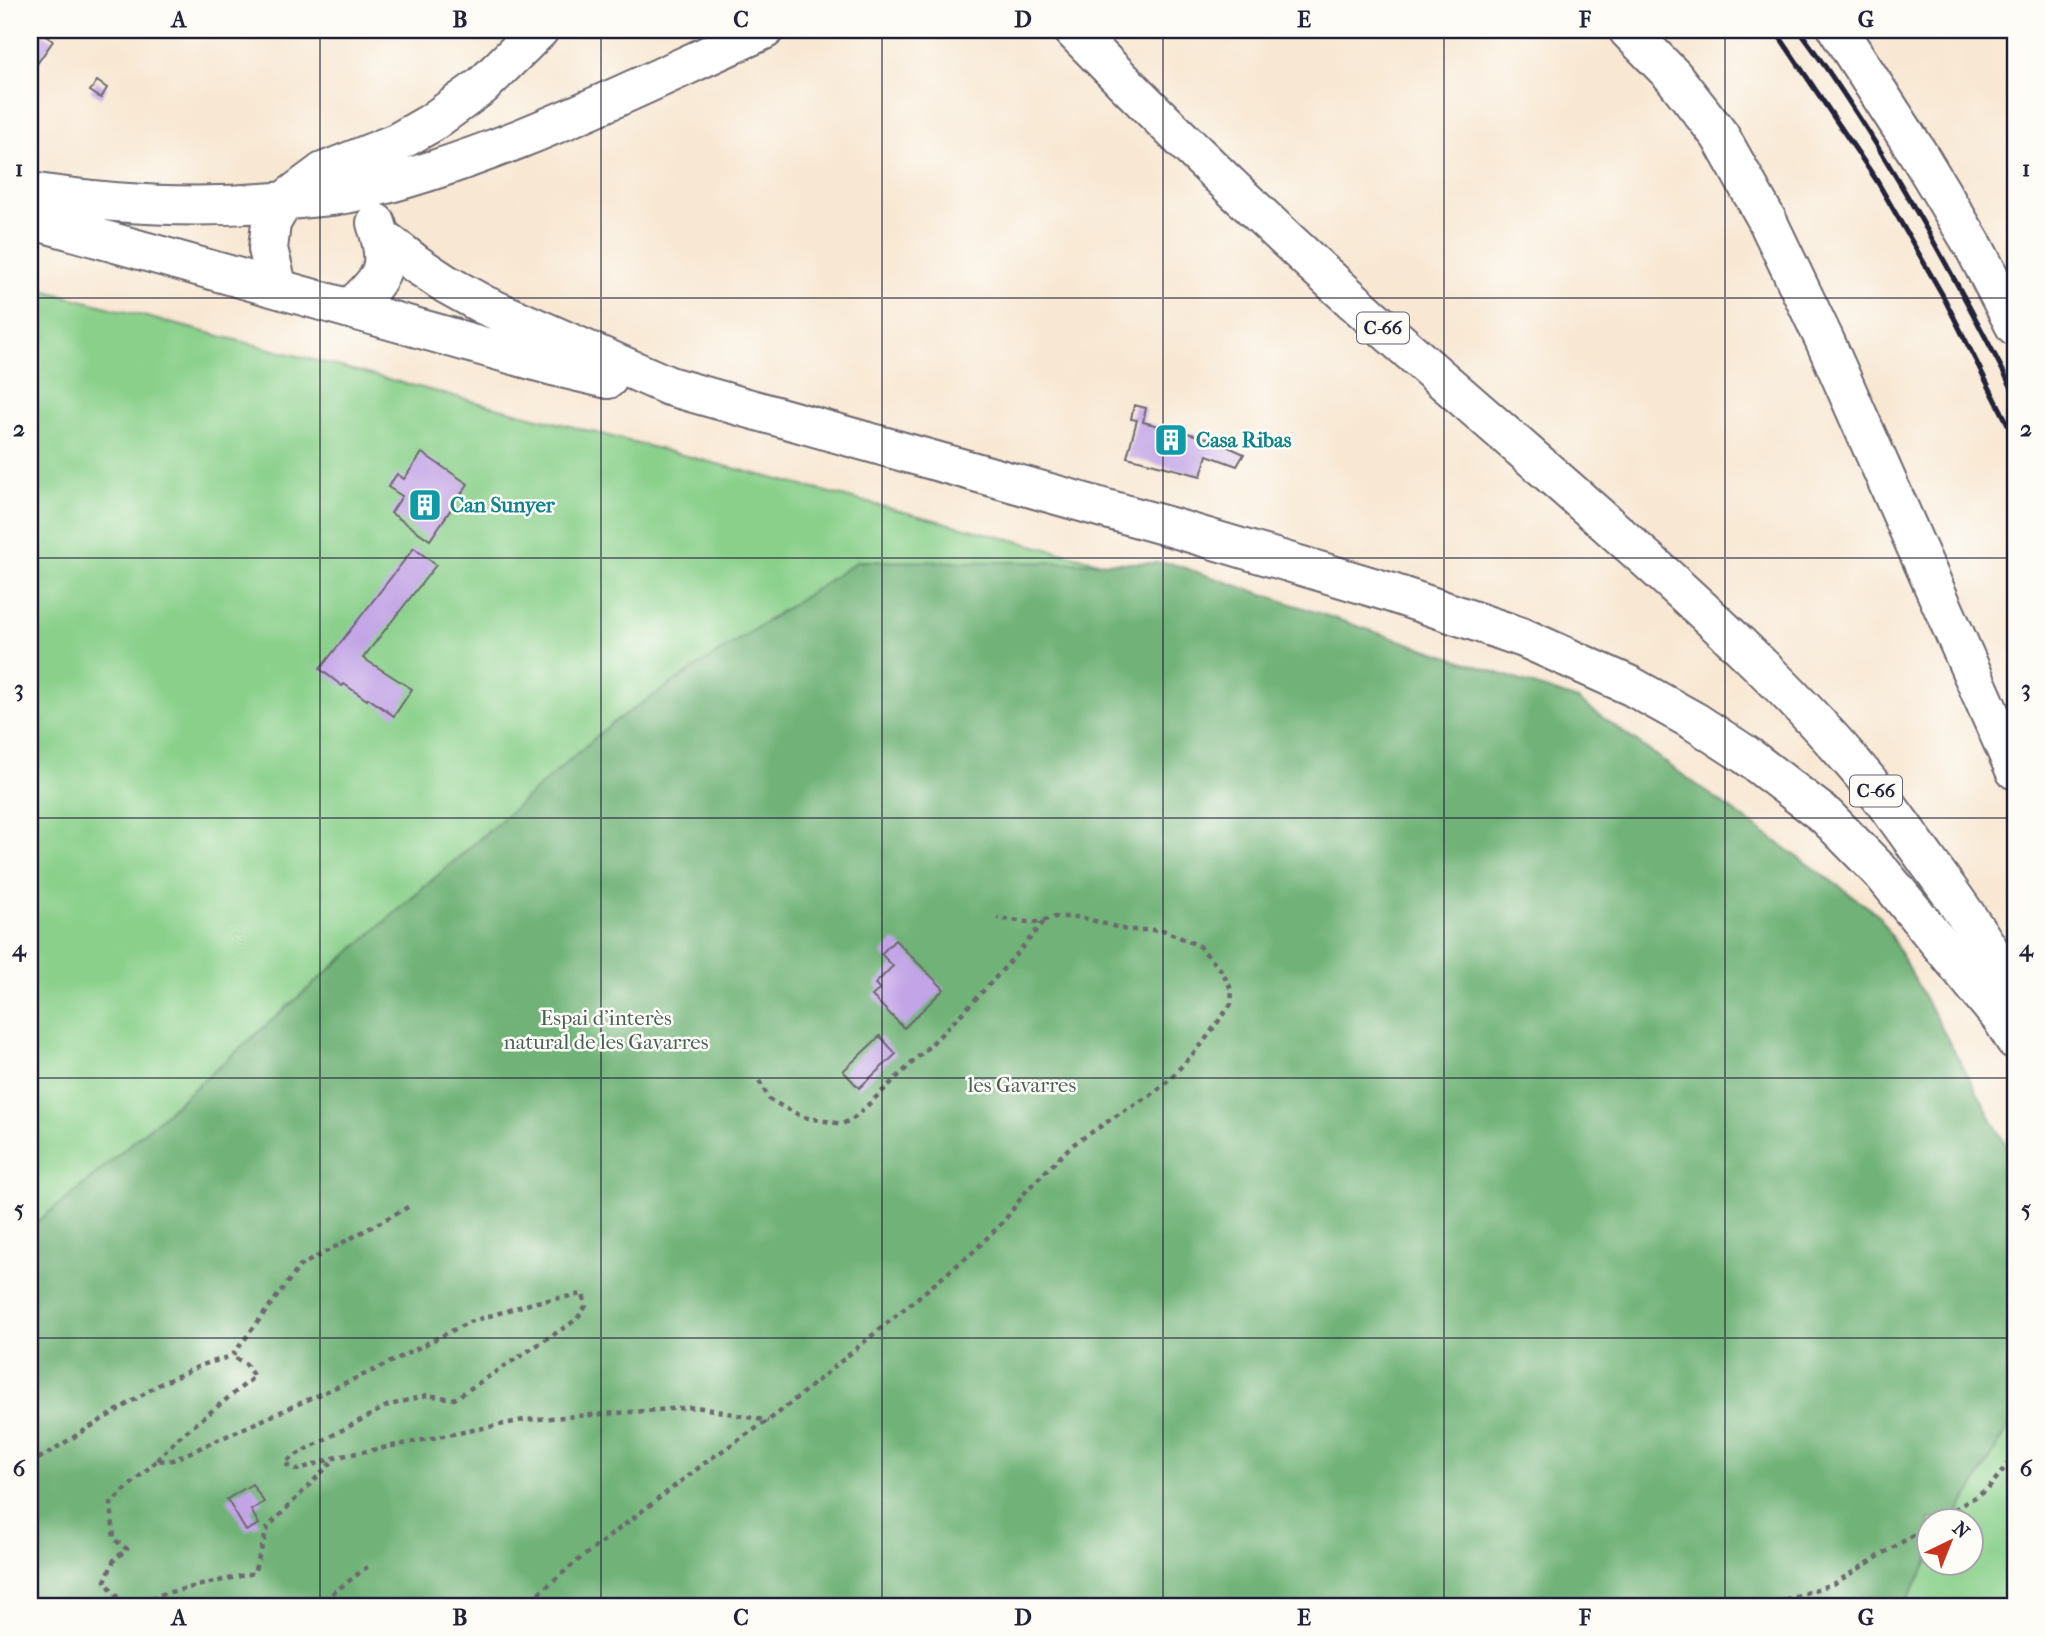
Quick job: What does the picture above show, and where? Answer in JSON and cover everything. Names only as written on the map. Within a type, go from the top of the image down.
[{"type":"main road","points":[[278,288],[268,249],[271,223],[283,202],[323,172],[396,143],[432,123],[482,86],[539,30]]},
{"type":"main road","points":[[30,192],[78,199],[168,206],[267,204],[350,193],[447,165],[552,125],[764,30]]},
{"type":"main road","name":"C-66","points":[[1073,30],[1285,239],[1650,563],[1776,680],[1863,775],[1902,825],[1958,901],[2015,992]]},
{"type":"main road","points":[[1628,30],[1673,76],[1720,136],[1767,220],[1830,351],[2015,770]]},
{"type":"main road","points":[[1838,30],[1917,152],[1974,247],[2015,326]]},
{"type":"main road","points":[[350,193],[366,207],[374,219],[381,237],[384,264],[378,278],[350,308]]},
{"type":"main road","points":[[30,219],[552,366],[630,384],[669,386]]},
{"type":"main road","points":[[381,237],[436,278],[484,305],[669,386],[1174,528],[1389,592],[1524,638],[1631,686],[1694,721],[1746,755],[1802,796],[1853,842],[1940,942],[2002,1019],[2015,1040]]},
{"type":"path","points":[[523,1606],[710,1459],[768,1421],[973,1252],[1004,1221],[1027,1190],[1071,1146],[1152,1095],[1166,1083],[1202,1044],[1231,1004],[1232,990],[1222,971],[1199,946],[1163,930],[1127,930],[1080,917],[1055,917],[1034,923],[997,918]]},
{"type":"path","points":[[759,1081],[770,1100],[803,1117],[842,1124],[855,1118],[941,1035],[1024,947],[1045,920]]},
{"type":"path","points":[[30,1464],[160,1384],[202,1365],[232,1356],[300,1266],[408,1207]]},
{"type":"path","points":[[156,1461],[173,1460],[298,1405],[382,1367],[469,1322],[536,1302],[583,1294],[586,1306],[576,1320],[454,1399],[427,1395],[387,1406],[292,1457],[285,1464],[297,1470],[337,1458],[524,1420],[600,1413],[697,1407],[768,1421]]},
{"type":"path","points":[[232,1356],[246,1364],[254,1377],[177,1439],[111,1503],[114,1539],[127,1549],[114,1560],[106,1581],[118,1598],[133,1604],[254,1573],[268,1527],[337,1458]]},
{"type":"path","points":[[1961,1506],[1988,1489],[2015,1455]]},
{"type":"path","points":[[1766,1606],[1835,1583],[1916,1534]]},
{"type":"path","points":[[316,1606],[371,1564]]},
{"type":"green space","name":"les Gavarres","points":[[30,287],[1102,563],[2015,1361],[2015,1606],[30,1606]]},
{"type":"green space","name":"les Gavarres","points":[[858,561],[1170,563],[1578,700],[1879,915],[2015,1161],[2015,1417],[1962,1506],[1916,1506],[1916,1576],[1920,1576],[1903,1606],[30,1606],[30,1227],[72,1195],[612,723]]},
{"type":"building","points":[[30,30],[37,30],[53,41],[34,68],[30,65]]},
{"type":"building","points":[[97,81],[107,88],[101,98],[90,91]]},
{"type":"building","name":"Casa Ribas","points":[[1134,405],[1146,408],[1143,422],[1211,439],[1244,454],[1237,466],[1207,455],[1201,476],[1127,457],[1137,420],[1131,419]]},
{"type":"building","name":"Can Sunyer","points":[[422,453],[468,484],[430,540],[391,513],[402,496],[388,487],[397,474],[404,479]]},
{"type":"building","points":[[414,548],[436,565],[363,658],[412,689],[394,716],[344,684],[342,686],[320,669]]},
{"type":"building","points":[[895,940],[944,989],[904,1028],[872,996],[880,989],[875,984],[893,966],[881,954]]},
{"type":"building","points":[[880,1036],[896,1054],[859,1088],[843,1071]]},
{"type":"building","points":[[252,1484],[264,1502],[251,1510],[259,1524],[246,1531],[227,1499]]},
{"type":"railway","points":[[1775,30],[1877,181],[1942,294],[2015,438]]},
{"type":"railway","points":[[1799,30],[1887,162],[1966,300],[2015,394]]},
{"type":"place","name":"Casa Ribas","points":[[1171,440]]},
{"type":"place","name":"Can Sunyer","points":[[425,505]]},
{"type":"park label","name":"Espai d'interès natural de les Gavarres","points":[[606,1030]]}]
